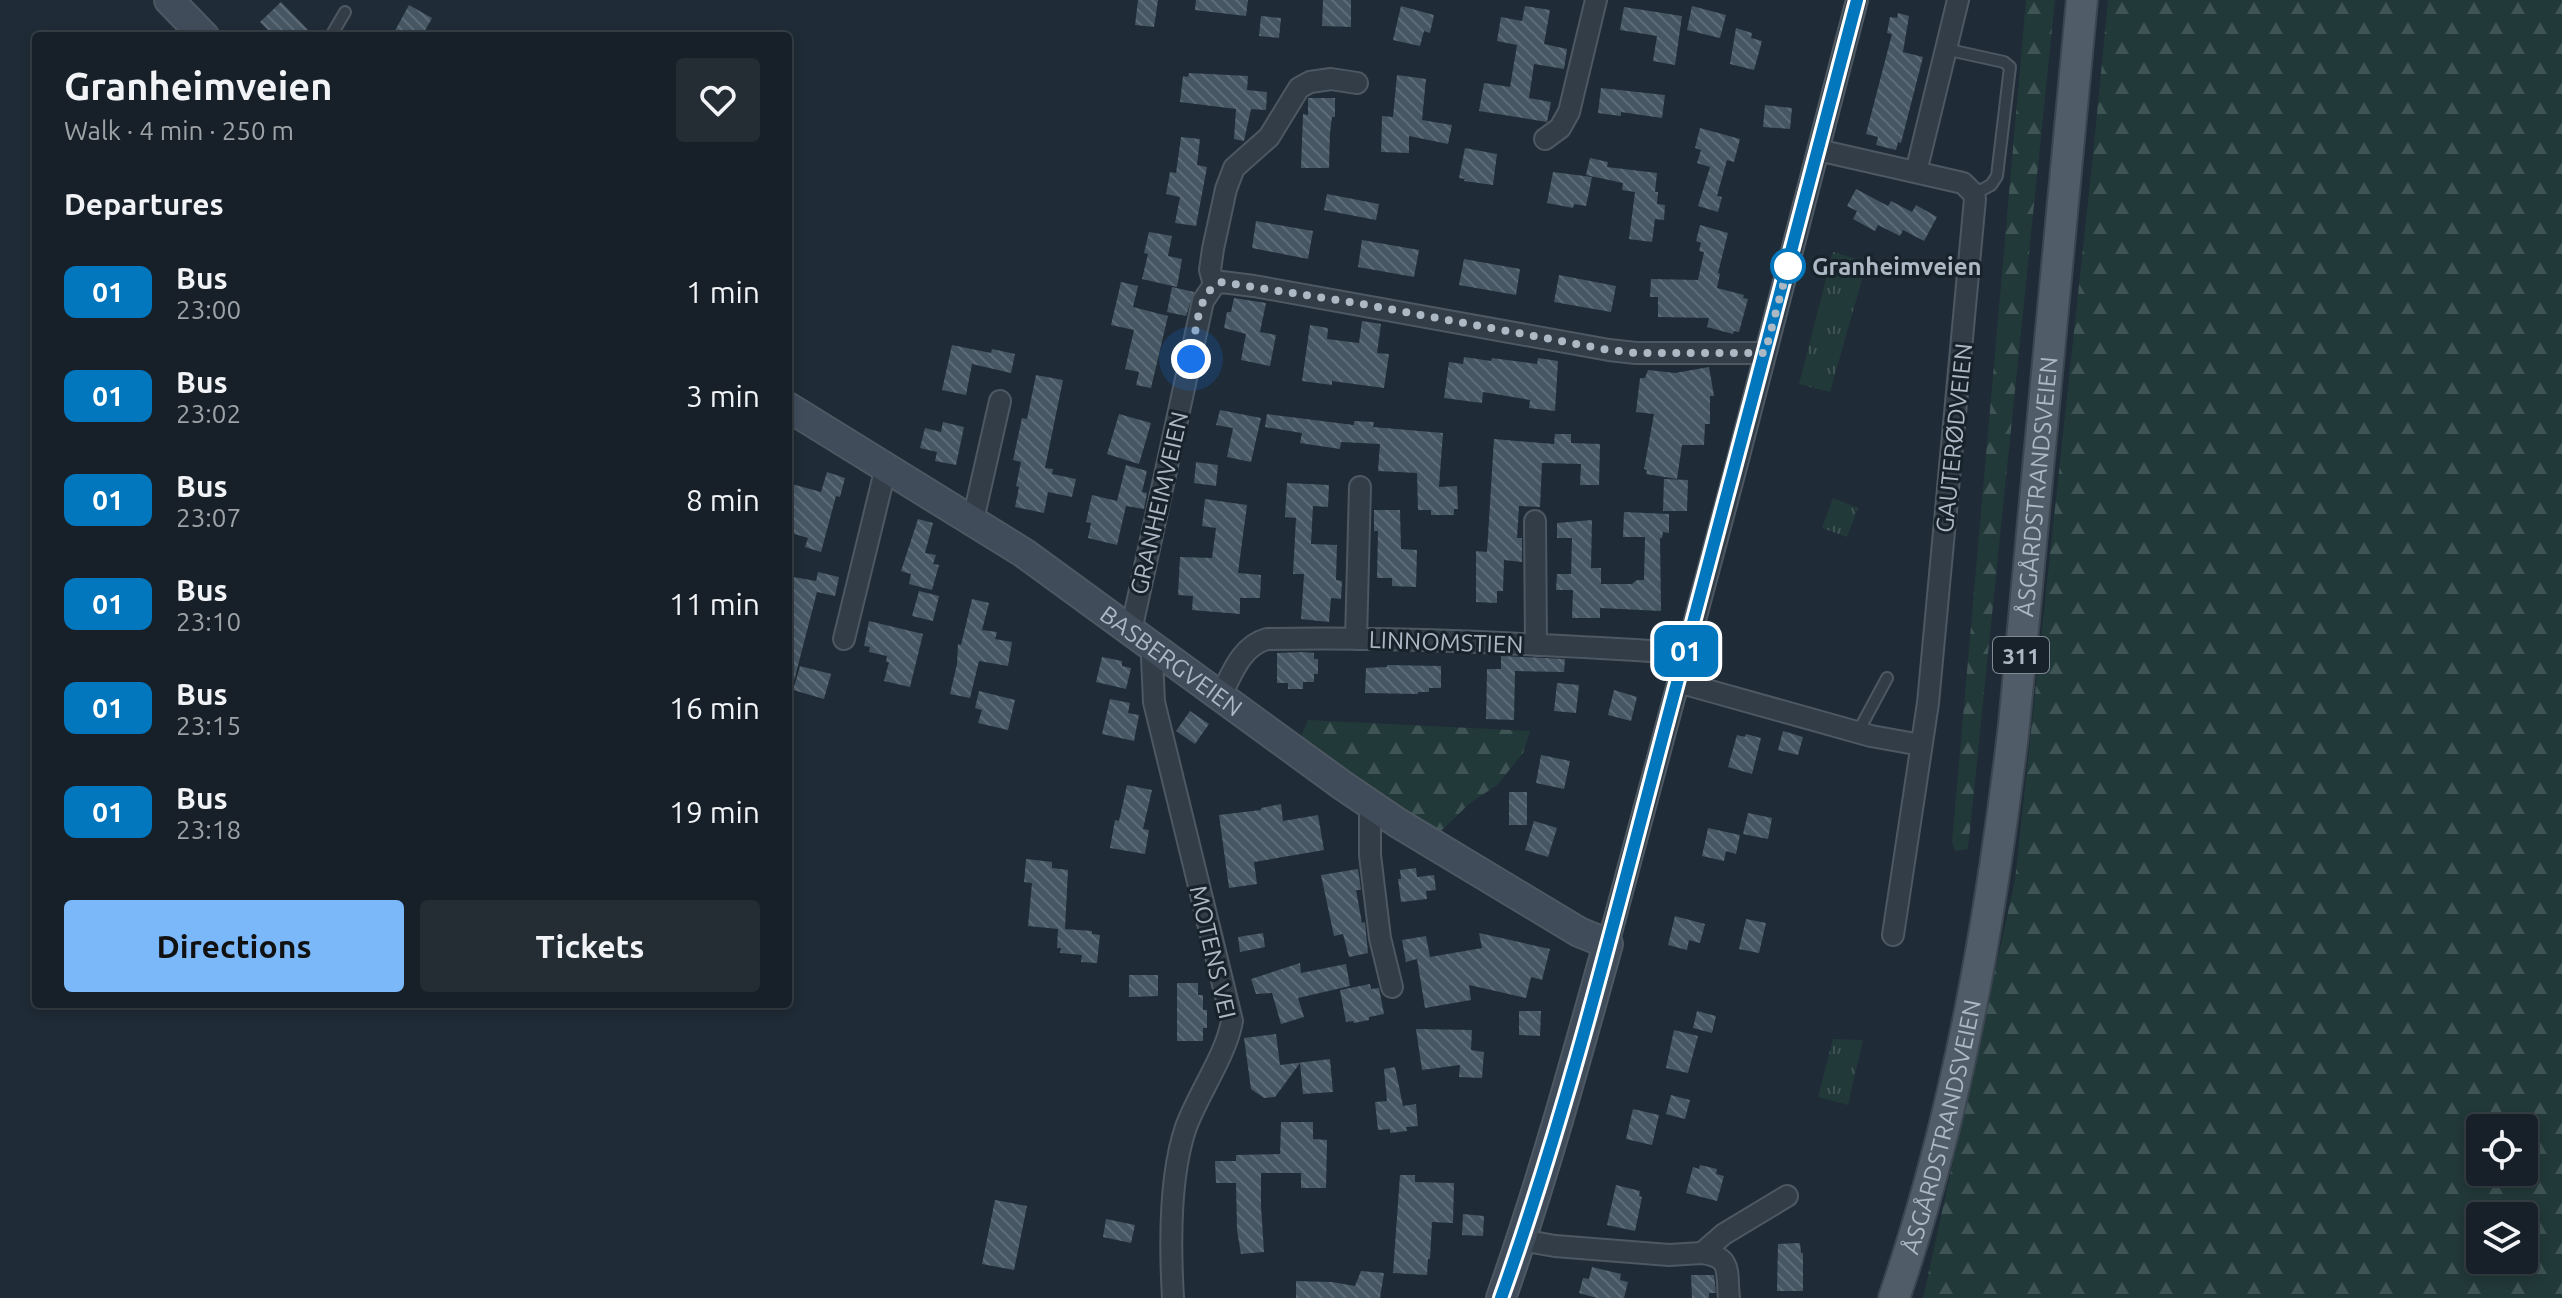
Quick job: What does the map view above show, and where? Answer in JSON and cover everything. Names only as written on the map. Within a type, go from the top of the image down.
[{"type":"main road","points":[[169,0],[200,32]]},
{"type":"main road","name":"ÅSGÅRDSTRANDSVEIEN","points":[[1894,1298],[1931,1178],[1966,1041],[2002,832],[2082,0]]},
{"type":"main road","name":"BASBERGVEIEN","points":[[792,409],[973,520],[1370,804],[1579,932],[1608,944]]},
{"type":"main road","points":[[1501,1298],[1575,1062],[1608,944]]},
{"type":"street","points":[[1545,139],[1560,128],[1569,112],[1596,0]]},
{"type":"street","points":[[1608,944],[1857,0]]},
{"type":"street","points":[[1916,172],[1958,0]]},
{"type":"street","name":"GRANHEIMVEIEN","points":[[1131,631],[1203,301],[1214,285],[1210,270],[1213,249],[1226,189],[1234,168],[1269,137],[1299,88],[1310,82],[1331,79],[1357,83]]},
{"type":"street","points":[[1818,150],[1963,183],[1974,194]]},
{"type":"street","name":"GAUTERØDVEIEN","points":[[1893,935],[1929,689],[1975,219],[1974,194]]},
{"type":"street","points":[[1214,285],[1222,282],[1285,291],[1609,350],[1636,353],[1765,353]]},
{"type":"street","points":[[973,520],[1000,401]]},
{"type":"street","points":[[844,639],[886,467]]},
{"type":"street","name":"LINNOMSTIEN","points":[[1356,639],[1360,487]]},
{"type":"street","name":"LINNOMSTIEN","points":[[1535,521],[1536,645]]},
{"type":"street","name":"LINNOMSTIEN","points":[[1221,695],[1243,655],[1258,641],[1356,639],[1685,653]]},
{"type":"street","name":"MOTENS VEI","points":[[1156,648],[1152,657],[1154,702],[1232,1021],[1229,1038],[1198,1095],[1180,1150],[1170,1256],[1173,1298]]},
{"type":"street","points":[[1678,682],[1858,732],[1921,745]]},
{"type":"street","points":[[1370,804],[1371,869],[1380,938],[1392,987]]},
{"type":"street","points":[[1702,1253],[1724,1234],[1787,1196]]},
{"type":"street","points":[[1521,1240],[1555,1246],[1669,1255],[1702,1253],[1721,1257],[1725,1263],[1729,1298]]},
{"type":"lane","points":[[333,32],[345,12]]},
{"type":"lane","points":[[1945,49],[2006,63],[2010,67],[1997,176],[1991,185],[1974,194]]},
{"type":"lane","points":[[1858,732],[1887,678]]},
{"type":"green space","points":[[2026,0],[2055,0],[1968,849],[1955,851],[1952,842]]},
{"type":"green space","points":[[2108,0],[2562,0],[2562,1298],[1923,1298],[2015,880]]},
{"type":"green space","points":[[1833,252],[1867,262],[1830,392],[1799,384]]},
{"type":"green space","points":[[1833,498],[1858,508],[1847,537],[1822,528]]},
{"type":"green space","points":[[1308,720],[1530,731],[1523,753],[1497,785],[1469,804],[1440,832],[1300,739]]},
{"type":"green space","points":[[1833,1039],[1863,1040],[1848,1105],[1818,1097]]},
{"type":"building","points":[[1138,0],[1158,0],[1154,27],[1135,25]]},
{"type":"building","points":[[1196,0],[1248,0],[1246,16],[1195,10]]},
{"type":"building","points":[[1323,0],[1351,0],[1351,27],[1322,26]]},
{"type":"building","points":[[281,2],[310,32],[270,32],[260,22]]},
{"type":"building","points":[[409,5],[432,18],[424,32],[394,32]]},
{"type":"building","points":[[1401,6],[1434,15],[1430,33],[1424,31],[1420,46],[1393,40]]},
{"type":"building","points":[[1525,6],[1550,10],[1544,44],[1567,49],[1564,69],[1534,64],[1529,98],[1551,102],[1547,122],[1479,111],[1484,83],[1510,87],[1517,45],[1497,41],[1501,17],[1522,21]]},
{"type":"building","points":[[1692,6],[1726,15],[1720,38],[1687,30]]},
{"type":"building","points":[[1624,7],[1682,16],[1675,65],[1653,61],[1657,36],[1620,30]]},
{"type":"building","points":[[1898,13],[1909,16],[1903,52],[1923,57],[1901,143],[1898,142],[1896,150],[1876,145],[1878,137],[1866,134],[1892,34],[1887,33],[1890,17],[1897,18]]},
{"type":"building","points":[[1261,16],[1281,18],[1279,38],[1259,36]]},
{"type":"building","points":[[1736,28],[1752,33],[1751,38],[1762,41],[1754,70],[1730,64]]},
{"type":"building","points":[[1189,73],[1248,76],[1247,90],[1267,92],[1266,110],[1251,109],[1244,141],[1234,139],[1236,109],[1180,102],[1183,76],[1188,77]]},
{"type":"building","points":[[1397,75],[1426,79],[1422,120],[1452,125],[1448,144],[1409,136],[1409,153],[1381,152],[1382,116],[1393,117]]},
{"type":"building","points":[[1601,88],[1665,95],[1662,118],[1621,112],[1621,116],[1598,113]]},
{"type":"building","points":[[1308,98],[1335,98],[1329,168],[1301,168],[1303,114],[1308,115]]},
{"type":"building","points":[[1765,105],[1792,108],[1790,129],[1763,127]]},
{"type":"building","points":[[1700,128],[1740,139],[1734,162],[1727,160],[1717,196],[1722,197],[1718,212],[1698,206],[1710,167],[1697,163],[1701,150],[1695,148]]},
{"type":"building","points":[[1181,137],[1200,139],[1197,165],[1207,167],[1196,226],[1175,223],[1180,197],[1166,194],[1170,172],[1176,173]]},
{"type":"building","points":[[1465,148],[1497,154],[1493,185],[1459,178]]},
{"type":"building","points":[[1590,158],[1608,162],[1607,167],[1657,173],[1655,192],[1658,192],[1657,204],[1665,205],[1664,220],[1655,219],[1652,242],[1629,239],[1635,192],[1622,190],[1623,183],[1586,175]]},
{"type":"building","points":[[1553,172],[1592,177],[1586,206],[1574,204],[1573,208],[1547,203]]},
{"type":"building","points":[[1856,189],[1888,206],[1891,201],[1912,212],[1916,205],[1937,217],[1924,241],[1903,230],[1900,236],[1878,225],[1875,231],[1853,219],[1857,211],[1847,206]]},
{"type":"building","points":[[1327,194],[1379,204],[1376,220],[1324,210]]},
{"type":"building","points":[[1256,221],[1313,231],[1308,259],[1252,248]]},
{"type":"building","points":[[1700,225],[1728,233],[1717,288],[1744,295],[1743,298],[1748,299],[1739,332],[1734,331],[1733,334],[1707,327],[1709,318],[1658,317],[1658,297],[1650,297],[1651,279],[1698,280],[1704,252],[1699,251],[1701,243],[1696,241]]},
{"type":"building","points":[[1149,232],[1172,236],[1168,256],[1182,259],[1177,287],[1142,279]]},
{"type":"building","points":[[1362,240],[1419,250],[1414,277],[1358,267]]},
{"type":"building","points":[[1464,259],[1520,269],[1516,295],[1459,285]]},
{"type":"building","points":[[1559,275],[1616,286],[1611,312],[1554,302]]},
{"type":"building","points":[[1121,282],[1138,286],[1133,307],[1168,316],[1151,388],[1136,385],[1139,372],[1125,369],[1134,330],[1111,325]]},
{"type":"building","points":[[1172,287],[1194,292],[1186,316],[1167,312]]},
{"type":"building","points":[[1234,298],[1266,303],[1260,332],[1276,335],[1270,366],[1241,360],[1246,334],[1224,328]]},
{"type":"building","points":[[1362,321],[1381,324],[1377,353],[1389,354],[1384,388],[1332,381],[1332,385],[1302,381],[1310,325],[1328,328],[1327,339],[1359,343]]},
{"type":"building","points":[[952,345],[991,353],[992,349],[1015,354],[1011,373],[972,364],[966,395],[942,390]]},
{"type":"building","points":[[1464,357],[1537,364],[1538,358],[1558,361],[1555,411],[1529,408],[1530,400],[1483,392],[1482,403],[1444,398],[1449,362],[1463,364]]},
{"type":"building","points":[[1709,367],[1714,396],[1710,396],[1710,424],[1705,424],[1704,445],[1682,445],[1677,479],[1646,474],[1647,470],[1644,469],[1654,414],[1636,412],[1640,378],[1645,378],[1648,370],[1675,373]]},
{"type":"building","points":[[1036,375],[1063,380],[1045,468],[1053,469],[1052,474],[1076,479],[1072,497],[1048,492],[1044,513],[1015,507],[1021,462],[1013,460],[1022,418],[1027,419]]},
{"type":"building","points":[[1220,410],[1261,418],[1251,462],[1227,457],[1233,428],[1216,425]]},
{"type":"building","points":[[1119,414],[1151,423],[1139,464],[1107,454]]},
{"type":"building","points":[[1267,414],[1354,425],[1354,421],[1374,422],[1373,427],[1443,433],[1439,487],[1457,486],[1458,509],[1454,509],[1454,515],[1431,515],[1431,510],[1418,510],[1417,473],[1378,471],[1380,444],[1341,442],[1340,449],[1300,443],[1302,433],[1265,427]]},
{"type":"building","points":[[943,422],[964,427],[956,465],[935,461],[937,452],[920,448],[925,428],[941,432]]},
{"type":"building","points":[[1555,434],[1571,434],[1571,443],[1600,444],[1599,485],[1580,485],[1581,464],[1542,463],[1540,507],[1519,506],[1517,538],[1522,538],[1522,562],[1504,560],[1503,591],[1497,591],[1497,603],[1476,602],[1476,551],[1487,552],[1494,439],[1554,444]]},
{"type":"building","points":[[1196,462],[1218,465],[1216,486],[1194,483]]},
{"type":"building","points":[[1126,465],[1147,471],[1142,492],[1147,493],[1144,509],[1126,506],[1117,545],[1088,538],[1091,523],[1086,522],[1092,495],[1117,501]]},
{"type":"building","points":[[827,472],[845,478],[840,497],[836,496],[821,552],[805,547],[808,538],[792,533],[792,484],[821,492]]},
{"type":"building","points":[[1664,479],[1688,480],[1687,511],[1663,511]]},
{"type":"building","points":[[1287,483],[1329,485],[1328,507],[1313,506],[1311,544],[1337,545],[1336,580],[1342,581],[1341,599],[1331,598],[1329,622],[1301,619],[1304,574],[1293,574],[1296,518],[1285,517]]},
{"type":"building","points":[[1205,499],[1247,505],[1238,573],[1261,575],[1260,598],[1240,598],[1240,614],[1192,610],[1193,596],[1178,595],[1180,557],[1212,558],[1216,528],[1202,526]]},
{"type":"building","points":[[1374,510],[1400,510],[1401,549],[1417,550],[1416,587],[1392,586],[1392,578],[1377,578],[1378,531],[1374,531]]},
{"type":"building","points":[[1624,512],[1669,514],[1669,533],[1663,532],[1660,538],[1661,611],[1600,608],[1600,618],[1572,618],[1573,590],[1556,590],[1557,574],[1571,574],[1572,538],[1557,538],[1557,523],[1592,520],[1591,568],[1601,568],[1601,584],[1632,584],[1644,580],[1645,537],[1623,537]]},
{"type":"building","points":[[918,519],[933,523],[925,553],[936,555],[933,564],[939,565],[932,590],[909,584],[911,574],[901,571]]},
{"type":"building","points":[[818,572],[839,577],[835,596],[817,592],[792,685],[792,577],[816,581]]},
{"type":"building","points":[[919,591],[939,596],[933,621],[912,616]]},
{"type":"building","points":[[972,599],[989,603],[982,630],[997,632],[995,639],[1012,642],[1008,666],[979,661],[970,698],[950,694],[958,644],[961,645]]},
{"type":"building","points":[[869,621],[923,634],[910,687],[884,681],[889,662],[886,662],[887,656],[869,652],[870,647],[864,646]]},
{"type":"building","points":[[1277,653],[1314,653],[1314,659],[1318,659],[1318,674],[1314,674],[1314,682],[1303,682],[1303,689],[1288,689],[1288,683],[1277,683]]},
{"type":"building","points":[[1501,656],[1565,659],[1564,672],[1515,671],[1514,720],[1486,719],[1487,669],[1501,669]]},
{"type":"building","points":[[1102,657],[1122,661],[1122,666],[1131,668],[1126,689],[1096,682]]},
{"type":"building","points":[[1387,665],[1441,666],[1441,688],[1429,688],[1429,692],[1418,694],[1365,693],[1366,668]]},
{"type":"building","points":[[800,666],[831,674],[824,699],[793,690]]},
{"type":"building","points":[[1557,683],[1579,685],[1576,713],[1554,711]]},
{"type":"building","points":[[1614,690],[1637,697],[1631,721],[1608,715]]},
{"type":"building","points":[[979,691],[1015,700],[1008,730],[978,723],[982,710],[975,708]]},
{"type":"building","points":[[1110,699],[1130,703],[1128,713],[1139,715],[1134,741],[1102,734]]},
{"type":"building","points":[[1190,711],[1209,724],[1195,744],[1176,731]]},
{"type":"building","points":[[1783,731],[1803,737],[1798,755],[1778,750]]},
{"type":"building","points":[[1746,734],[1761,738],[1752,774],[1728,767],[1737,735],[1745,737]]},
{"type":"building","points":[[1541,755],[1570,761],[1564,789],[1536,783]]},
{"type":"building","points":[[1127,785],[1152,790],[1143,829],[1149,830],[1145,854],[1110,848],[1115,820],[1119,821]]},
{"type":"building","points":[[1509,792],[1527,792],[1527,825],[1509,825]]},
{"type":"building","points":[[1281,804],[1283,821],[1318,815],[1324,850],[1254,862],[1257,884],[1229,888],[1219,815],[1261,810]]},
{"type":"building","points":[[1748,813],[1772,818],[1768,839],[1743,834]]},
{"type":"building","points":[[1534,821],[1557,828],[1548,857],[1525,850]]},
{"type":"building","points":[[1708,828],[1740,835],[1736,854],[1726,851],[1724,861],[1702,856]]},
{"type":"building","points":[[1026,859],[1052,862],[1052,868],[1068,870],[1065,929],[1092,931],[1092,934],[1100,935],[1097,963],[1081,962],[1082,955],[1060,953],[1061,948],[1057,948],[1058,929],[1028,926],[1032,883],[1024,882]]},
{"type":"building","points":[[1416,868],[1417,877],[1434,875],[1436,890],[1426,891],[1427,899],[1401,902],[1400,870]]},
{"type":"building","points":[[1358,869],[1361,890],[1356,890],[1362,923],[1365,922],[1368,953],[1349,957],[1343,934],[1334,936],[1321,875]]},
{"type":"building","points":[[1675,916],[1705,924],[1700,943],[1689,940],[1687,950],[1668,945]]},
{"type":"building","points":[[1746,919],[1766,923],[1759,953],[1739,949]]},
{"type":"building","points":[[1263,933],[1265,947],[1240,952],[1238,937]]},
{"type":"building","points":[[1479,933],[1550,949],[1542,980],[1531,977],[1526,998],[1469,985],[1471,1000],[1425,1008],[1417,959],[1406,962],[1402,940],[1426,936],[1430,957],[1482,948]]},
{"type":"building","points":[[1300,963],[1301,973],[1346,964],[1350,986],[1298,998],[1304,1017],[1281,1024],[1272,993],[1256,994],[1251,979]]},
{"type":"building","points":[[1129,975],[1158,975],[1158,996],[1129,997]]},
{"type":"building","points":[[1177,983],[1198,983],[1198,995],[1203,995],[1203,1010],[1207,1010],[1203,1041],[1177,1041]]},
{"type":"building","points":[[1370,984],[1371,989],[1379,988],[1384,1014],[1369,1017],[1369,1020],[1346,1022],[1340,990]]},
{"type":"building","points":[[1519,1011],[1541,1011],[1540,1036],[1519,1035]]},
{"type":"building","points":[[1697,1011],[1716,1016],[1712,1033],[1693,1028]]},
{"type":"building","points":[[1416,1029],[1472,1030],[1471,1050],[1484,1052],[1482,1078],[1459,1077],[1460,1065],[1422,1070]]},
{"type":"building","points":[[1674,1030],[1698,1036],[1688,1073],[1666,1068]]},
{"type":"building","points":[[1276,1034],[1280,1065],[1330,1059],[1333,1092],[1303,1094],[1300,1063],[1275,1097],[1264,1098],[1251,1089],[1244,1038]]},
{"type":"building","points":[[1395,1067],[1403,1106],[1416,1104],[1418,1126],[1390,1133],[1390,1129],[1378,1130],[1375,1102],[1387,1101],[1384,1069]]},
{"type":"building","points":[[1671,1095],[1690,1100],[1685,1119],[1666,1114]]},
{"type":"building","points":[[1633,1109],[1659,1115],[1652,1145],[1626,1139]]},
{"type":"building","points":[[1281,1122],[1313,1122],[1313,1139],[1327,1140],[1326,1188],[1301,1188],[1301,1173],[1261,1173],[1264,1252],[1241,1254],[1236,1183],[1216,1183],[1215,1161],[1236,1161],[1236,1155],[1280,1154]]},
{"type":"building","points":[[1700,1165],[1717,1169],[1716,1174],[1724,1176],[1717,1201],[1686,1193],[1693,1167],[1699,1169]]},
{"type":"building","points":[[1400,1175],[1415,1175],[1415,1182],[1454,1183],[1453,1223],[1432,1222],[1427,1275],[1393,1273]]},
{"type":"building","points":[[1616,1185],[1640,1191],[1639,1196],[1642,1197],[1635,1231],[1607,1225]]},
{"type":"building","points":[[995,1200],[1027,1206],[1014,1270],[982,1264]]},
{"type":"building","points":[[1463,1214],[1484,1216],[1483,1236],[1462,1235]]},
{"type":"building","points":[[1106,1219],[1135,1225],[1131,1243],[1103,1237]]},
{"type":"building","points":[[1800,1243],[1803,1291],[1777,1291],[1778,1244]]},
{"type":"building","points":[[1592,1267],[1621,1274],[1620,1280],[1628,1282],[1624,1298],[1597,1298],[1579,1293],[1583,1278],[1589,1279]]},
{"type":"building","points":[[1361,1271],[1384,1273],[1380,1298],[1296,1298],[1296,1281],[1355,1286]]},
{"type":"building","points":[[1691,1275],[1714,1275],[1716,1293],[1709,1293],[1709,1298],[1692,1298]]},
{"type":"bus line","name":"01","points":[[1501,1298],[1575,1062],[1646,806],[1857,0]]},
{"type":"place","name":"Granheimveien","points":[[1788,266]]},
{"type":"route","points":[[1191,359],[1203,301],[1214,285],[1222,282],[1362,304],[1609,350],[1636,353],[1765,353],[1789,263],[1788,266]]}]
